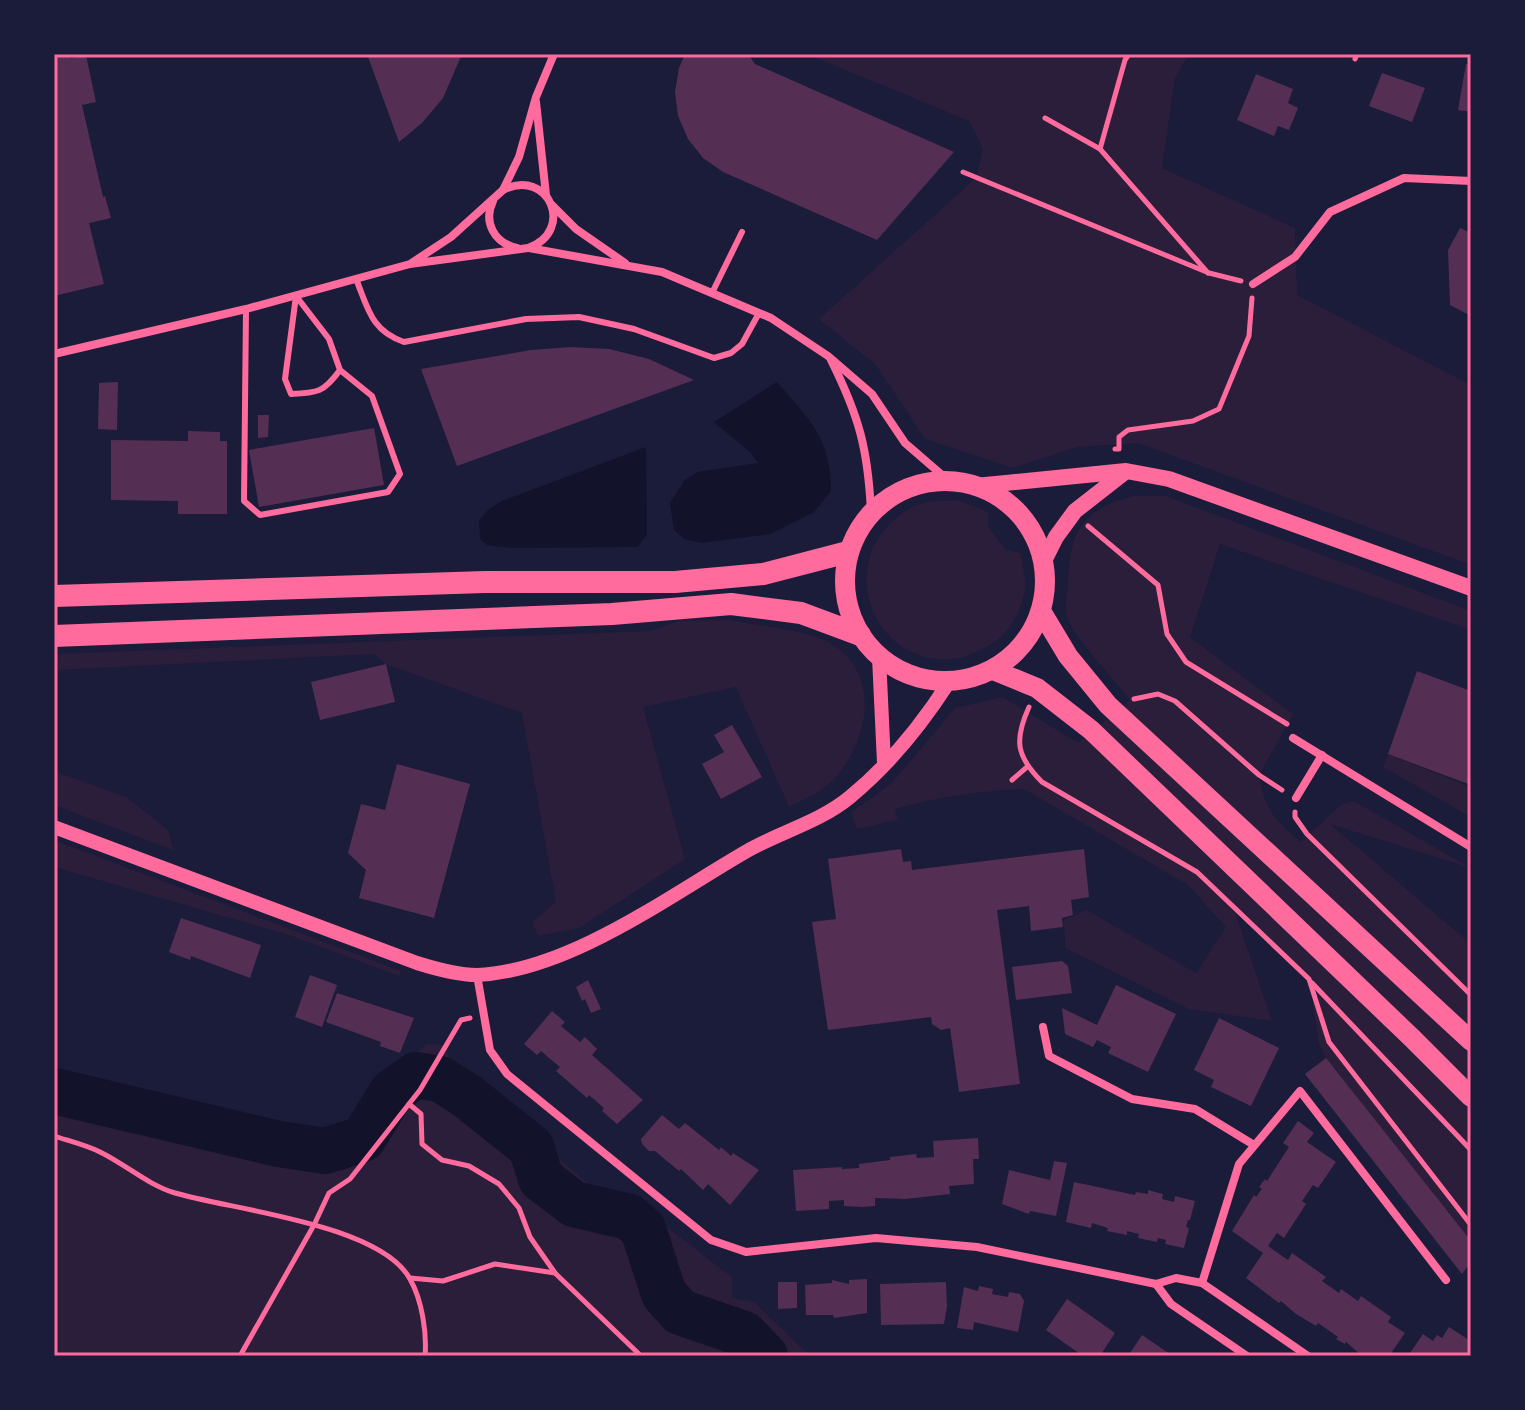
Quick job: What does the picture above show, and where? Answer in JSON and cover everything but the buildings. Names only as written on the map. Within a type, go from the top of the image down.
[{"type":"highway","points":[[54,596],[485,582],[675,582],[763,574],[848,552]]},
{"type":"highway","points":[[54,636],[612,614],[731,604],[801,613],[860,635]]},
{"type":"main road","points":[[975,486],[1126,471],[1169,479],[1471,588]]},
{"type":"main road","points":[[1043,563],[1056,537],[1075,511],[1126,471]]},
{"type":"main road","points":[[949,481],[975,486],[1003,499],[1025,521],[1040,549],[1044,591],[1041,611],[1032,632],[1015,653],[993,670],[949,682],[924,680],[900,671],[879,657],[860,635],[848,609],[844,580],[848,552],[871,512],[894,494],[920,483],[949,481]]},
{"type":"main road","points":[[1041,611],[1068,656],[1108,705],[1471,1041]]},
{"type":"main road","points":[[993,670],[1037,688],[1091,730],[1471,1097]]},
{"type":"street","points":[[503,190],[519,157],[536,97],[554,54]]},
{"type":"street","points":[[54,354],[246,309],[410,264],[524,248],[544,239],[550,232],[553,213],[548,200],[536,97]]},
{"type":"street","points":[[1253,284],[1295,257],[1330,212],[1404,178],[1471,181]]},
{"type":"street","points":[[410,264],[451,237],[503,190],[512,185],[530,185],[576,229],[629,266]]},
{"type":"street","points":[[495,197],[490,206],[490,226],[502,242],[662,272],[771,318],[828,356],[872,394],[905,443],[949,481]]},
{"type":"street","points":[[828,356],[853,405],[868,460],[871,512]]},
{"type":"street","points":[[879,657],[884,763]]},
{"type":"street","points":[[54,827],[417,963],[477,975],[524,967],[609,933],[751,849],[847,799],[925,719],[949,682]]},
{"type":"street","points":[[1293,738],[1471,847]]},
{"type":"street","points":[[1296,798],[1322,755]]},
{"type":"street","points":[[477,975],[490,1050],[507,1074],[711,1240],[746,1252],[876,1238],[977,1247],[1156,1284],[1176,1278],[1202,1283],[1308,1356]]},
{"type":"street","points":[[1043,1027],[1049,1056],[1132,1099],[1195,1109],[1254,1145]]},
{"type":"street","points":[[1202,1283],[1239,1164],[1300,1091],[1446,1280]]},
{"type":"street","points":[[1156,1284],[1171,1304],[1247,1356]]},
{"type":"lane","points":[[712,293],[742,232]]},
{"type":"lane","points":[[356,279],[374,323],[388,337],[404,342],[526,319],[579,317],[634,329],[714,358],[731,353],[742,344],[759,313]]},
{"type":"lane","points":[[296,296],[285,379],[291,394],[316,394],[329,385],[340,370]]},
{"type":"lane","points":[[246,309],[244,501],[260,515],[388,492],[400,474],[372,396],[340,370],[329,339],[296,296]]},
{"type":"path","points":[[1100,149],[1129,54]]},
{"type":"path","points":[[1045,118],[1100,149],[1209,273]]},
{"type":"path","points":[[963,172],[1209,273],[1253,284],[1249,336],[1219,409],[1193,421],[1128,430],[1119,437],[1119,449],[1105,450]]},
{"type":"path","points":[[1084,523],[1158,585],[1167,634],[1186,662],[1287,724],[1293,738]]},
{"type":"path","points":[[1012,780],[1027,767]]},
{"type":"path","points":[[1296,798],[1295,817],[1307,834],[1471,995]]},
{"type":"path","points":[[1309,979],[1471,1150]]},
{"type":"path","points":[[240,1356],[329,1193],[350,1179],[420,1090],[461,1020],[483,1016]]},
{"type":"path","points":[[409,1104],[421,1114],[422,1144],[442,1160],[469,1166],[499,1184],[519,1208],[530,1237],[555,1273],[641,1356]]},
{"type":"path","points":[[54,1136],[99,1151],[170,1192],[314,1225],[368,1243],[393,1260],[410,1278],[421,1313],[425,1356]]},
{"type":"path","points":[[410,1278],[443,1281],[495,1264],[555,1273]]},
{"type":"shaded area","points":[[807,54],[1189,54],[1175,78],[1162,168],[1295,228],[1297,295],[1471,385],[1471,565],[1138,443],[1077,447],[1013,468],[925,439],[876,365],[819,319],[976,178],[983,149],[969,121]]},
{"type":"shaded area","points":[[777,382],[809,419],[823,444],[831,491],[814,512],[770,534],[701,543],[684,539],[674,530],[670,503],[685,480],[698,472],[758,463],[750,452],[714,422]]},
{"type":"shaded area","points":[[646,447],[647,534],[638,547],[513,548],[487,545],[480,539],[479,521],[502,501]]},
{"type":"shaded area","points":[[1133,496],[1166,496],[1471,611],[1471,630],[1220,544],[1190,637],[1293,714],[1259,775],[1272,813],[1301,842],[1342,804],[1354,801],[1471,868],[1330,824],[1471,944],[1471,1243],[1326,1058],[1319,1044],[1309,979],[1234,909],[1272,1021],[1189,1009],[1065,948],[1064,920],[1087,910],[1196,973],[1226,927],[1188,885],[1024,789],[959,795],[911,805],[895,809],[898,820],[857,829],[851,813],[892,783],[955,708],[1003,697],[1078,743],[1130,700],[1085,647],[1071,625],[1066,605],[1072,550],[1081,526],[1101,509]]},
{"type":"shaded area","points":[[958,500],[988,512],[988,527],[1006,550],[1021,553],[1024,592],[1015,619],[997,640],[965,656],[938,659],[915,654],[897,643],[882,627],[872,608],[867,588],[868,566],[874,546],[900,515],[922,503]]},
{"type":"shaded area","points":[[730,620],[811,635],[832,644],[848,658],[859,674],[864,692],[864,711],[861,730],[844,767],[822,790],[789,807],[736,687],[643,707],[685,859],[579,928],[538,936],[532,922],[556,902],[522,713],[386,664],[374,654],[54,670],[54,654],[649,631],[680,621]]},
{"type":"shaded area","points":[[1388,754],[1471,787],[1471,817],[1383,767]]},
{"type":"shaded area","points":[[54,771],[126,797],[168,830],[173,850],[54,805]]},
{"type":"shaded area","points":[[54,840],[401,971],[399,976],[289,935],[54,867]]},
{"type":"shaded area","points":[[427,1044],[446,1045],[451,1070],[589,1184],[643,1209],[732,1277],[732,1298],[754,1302],[810,1356],[54,1356],[54,1084],[187,1117],[341,1140],[360,1104]]},
{"type":"waterway","points":[[54,1091],[279,1144],[325,1151],[363,1139],[392,1092],[416,1075],[440,1079],[467,1096],[531,1147],[541,1179],[574,1204],[629,1217],[643,1229],[664,1294],[680,1312],[744,1334],[765,1356]]}]
